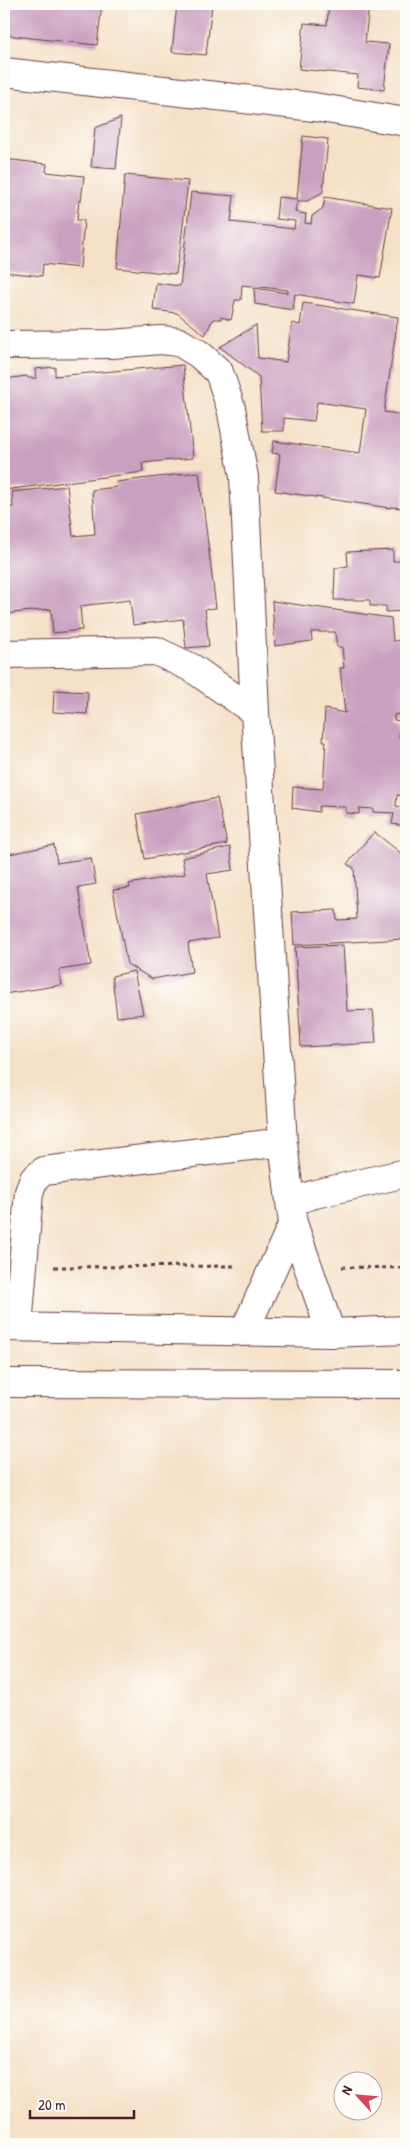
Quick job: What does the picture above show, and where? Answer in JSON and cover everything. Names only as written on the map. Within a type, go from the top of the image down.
[{"type":"street","points":[[4,72],[314,107],[406,122]]},
{"type":"street","points":[[4,345],[112,344],[161,340],[179,342],[199,354],[219,372],[231,408],[244,477],[255,712],[283,1142],[291,1212],[331,1333]]},
{"type":"street","points":[[4,654],[156,651],[192,668],[255,712]]},
{"type":"street","points":[[283,1142],[44,1171],[34,1179],[29,1192],[23,1268],[11,1327],[331,1333],[406,1330]]},
{"type":"street","points":[[244,1332],[274,1266],[291,1212],[315,1194],[406,1173]]},
{"type":"street","points":[[4,1383],[406,1384]]},
{"type":"path","points":[[23,1268],[274,1266]]},
{"type":"path","points":[[308,1266],[406,1268]]},
{"type":"building","points":[[7,4],[102,4],[97,45],[4,35]]},
{"type":"building","points":[[177,4],[212,4],[206,55],[172,52]]},
{"type":"building","points":[[329,4],[369,4],[365,42],[389,44],[384,90],[357,87],[358,75],[299,69],[304,23],[327,25]]},
{"type":"building","points":[[121,118],[116,169],[91,167],[95,128]]},
{"type":"building","points":[[303,136],[328,139],[323,192],[307,201],[297,201],[295,212],[306,214],[305,223],[311,224],[312,216],[323,208],[325,197],[392,208],[380,278],[358,275],[354,304],[295,294],[293,310],[255,304],[254,288],[288,293],[288,290],[242,285],[241,300],[235,300],[231,320],[221,317],[221,319],[213,319],[205,335],[177,313],[153,310],[156,283],[180,286],[191,192],[234,196],[231,222],[294,229],[295,221],[276,219],[278,197],[297,199]]},
{"type":"building","points":[[4,159],[47,164],[46,172],[84,176],[77,220],[84,220],[80,268],[43,264],[42,276],[4,272]]},
{"type":"building","points":[[125,175],[188,181],[176,274],[117,268]]},
{"type":"building","points":[[303,303],[398,317],[384,412],[406,415],[402,457],[406,461],[406,485],[402,508],[390,508],[275,491],[280,454],[272,453],[274,441],[360,453],[366,409],[317,402],[314,421],[284,418],[284,431],[262,431],[259,377],[220,347],[256,325],[258,358],[286,362],[292,323],[300,325]]},
{"type":"building","points":[[183,365],[193,458],[142,463],[143,472],[4,490],[4,379],[27,376],[28,378],[36,378],[35,369],[55,367],[55,376]]},
{"type":"building","points":[[199,472],[216,608],[205,609],[209,646],[186,648],[183,619],[133,625],[130,600],[80,606],[82,630],[53,633],[51,609],[4,614],[4,508],[13,507],[12,492],[67,486],[73,536],[95,534],[92,490],[117,487],[116,482]]},
{"type":"building","points":[[393,550],[393,561],[406,561],[406,611],[386,612],[386,606],[370,606],[370,600],[334,600],[335,568],[348,566],[347,552]]},
{"type":"building","points":[[272,601],[391,618],[393,641],[406,640],[406,706],[404,706],[404,713],[394,715],[394,720],[400,721],[399,738],[406,739],[406,796],[397,795],[396,806],[406,808],[406,826],[392,824],[394,813],[373,812],[373,809],[359,808],[359,814],[346,813],[346,807],[319,806],[319,812],[292,808],[293,787],[323,789],[326,741],[323,741],[325,709],[345,713],[340,668],[344,668],[342,647],[337,647],[335,632],[311,632],[312,641],[275,646]]},
{"type":"building","points":[[54,690],[88,692],[87,714],[53,712]]},
{"type":"building","points":[[217,798],[227,844],[145,859],[137,814]]},
{"type":"building","points":[[374,832],[406,857],[406,939],[294,945],[292,912],[336,910],[337,920],[357,919],[354,868],[347,864]]},
{"type":"building","points":[[54,845],[57,863],[91,858],[96,884],[78,887],[91,965],[59,970],[62,985],[4,994],[4,855]]},
{"type":"building","points":[[230,847],[233,870],[207,874],[218,938],[188,943],[192,972],[152,979],[127,964],[113,890],[130,888],[129,884],[185,874],[182,858]]},
{"type":"building","points":[[343,945],[347,1011],[373,1010],[376,1043],[301,1047],[295,947]]},
{"type":"building","points":[[134,971],[143,1014],[117,1017],[112,976]]}]
